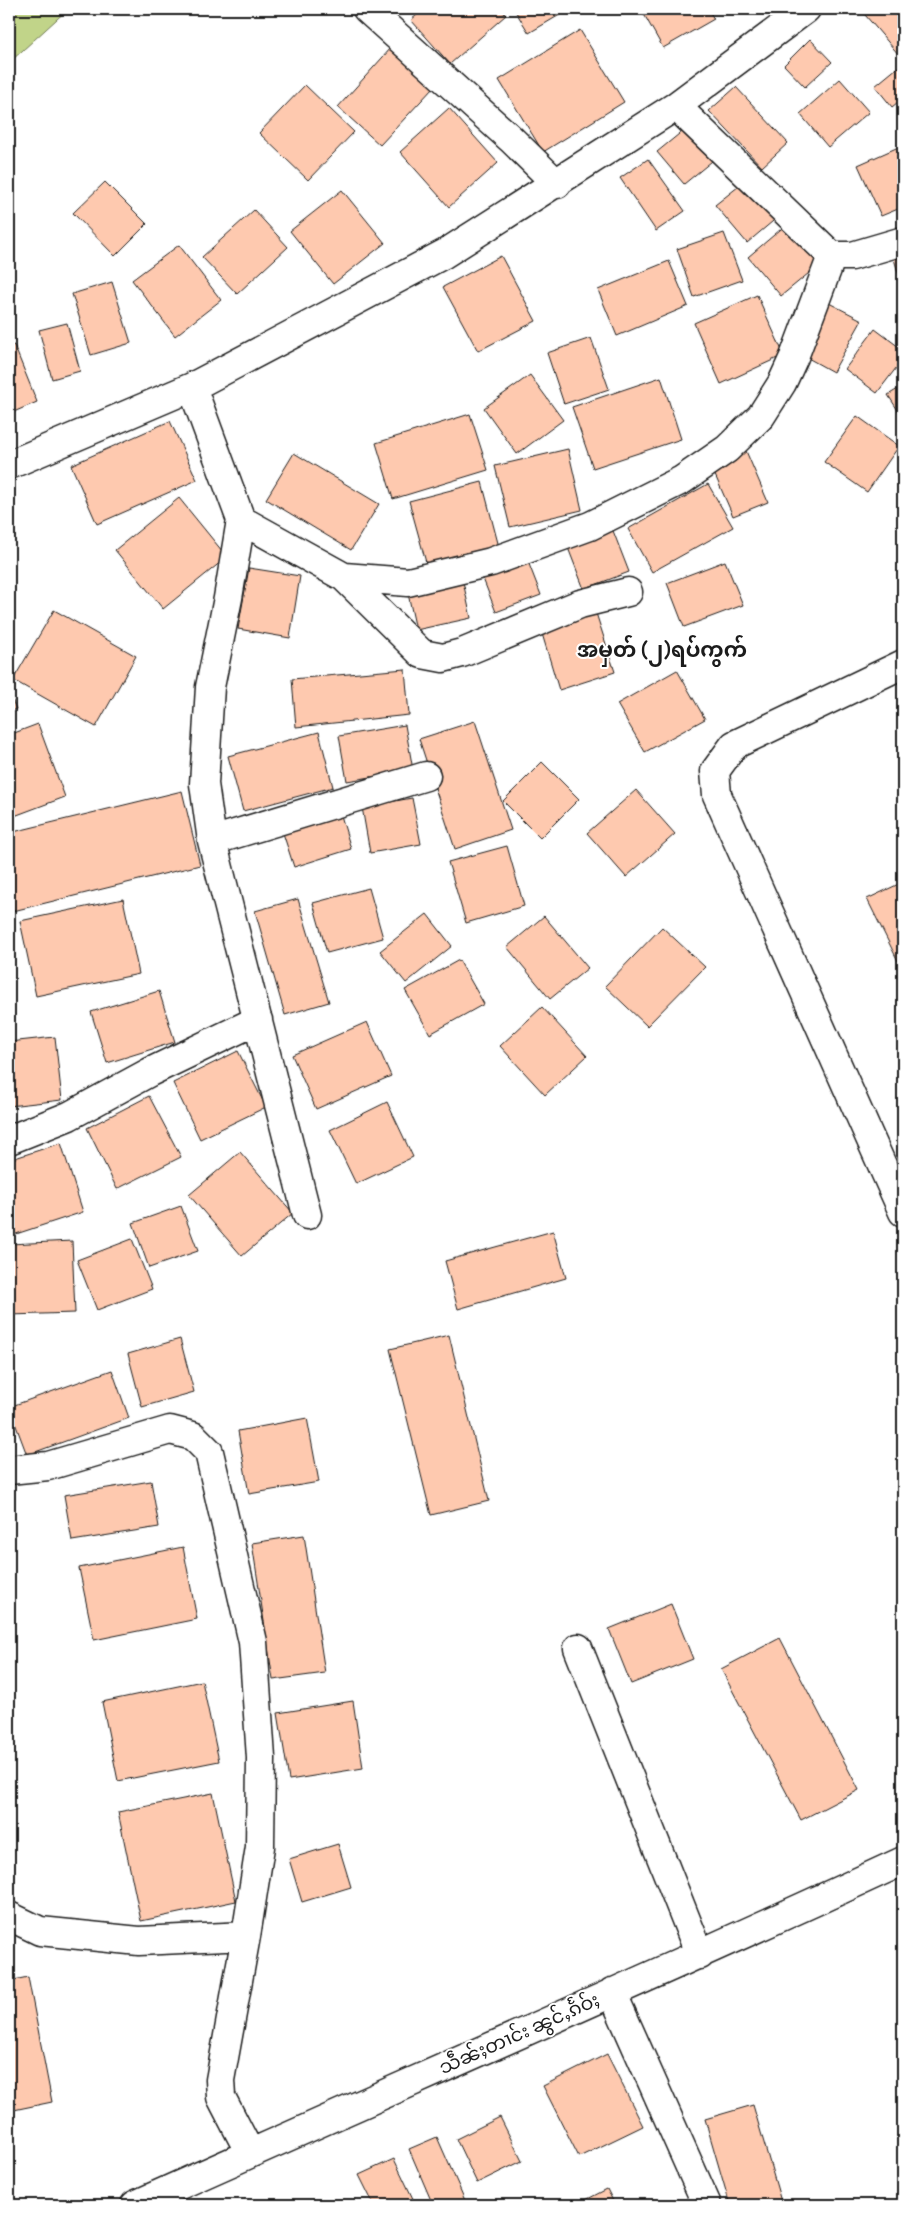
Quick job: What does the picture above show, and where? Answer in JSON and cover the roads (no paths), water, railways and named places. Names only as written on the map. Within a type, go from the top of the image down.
[{"type":"street","points":[[367,9],[511,139],[556,184]]},
{"type":"street","points":[[9,465],[192,387],[444,254],[676,106],[806,9]]},
{"type":"street","points":[[676,106],[832,256],[852,256],[903,241]]},
{"type":"street","points":[[344,577],[408,582],[491,562],[590,526],[682,480],[727,449],[761,416],[782,383],[794,357],[832,256]]},
{"type":"street","points":[[192,387],[241,520],[210,687],[204,784],[212,841],[307,1215]]},
{"type":"street","points":[[241,520],[344,577],[422,654],[443,658],[462,653],[580,604],[628,592]]},
{"type":"street","points":[[903,664],[734,745],[715,771],[717,795],[903,1212]]},
{"type":"street","points":[[212,841],[426,776]]},
{"type":"street","points":[[9,1140],[69,1116],[150,1072],[258,1020]]},
{"type":"street","points":[[9,1470],[48,1466],[170,1430],[193,1436],[209,1452],[253,1642],[262,1758],[260,1846],[220,2080],[221,2097],[250,2153]]},
{"type":"street","points":[[578,1648],[700,1955]]},
{"type":"street","name":"သဵၼ်ႈတၢင်း ၼွင်ႇၵႅဝ်ႈ","points":[[135,2205],[612,1992],[700,1955],[903,1861]]},
{"type":"street","points":[[9,1916],[40,1930],[139,1941],[246,1936]]},
{"type":"street","points":[[612,1992],[707,2205]]},
{"type":"district","name":"အမှတ် (၂)ရပ်ကွက်","points":[[662,650]]}]
